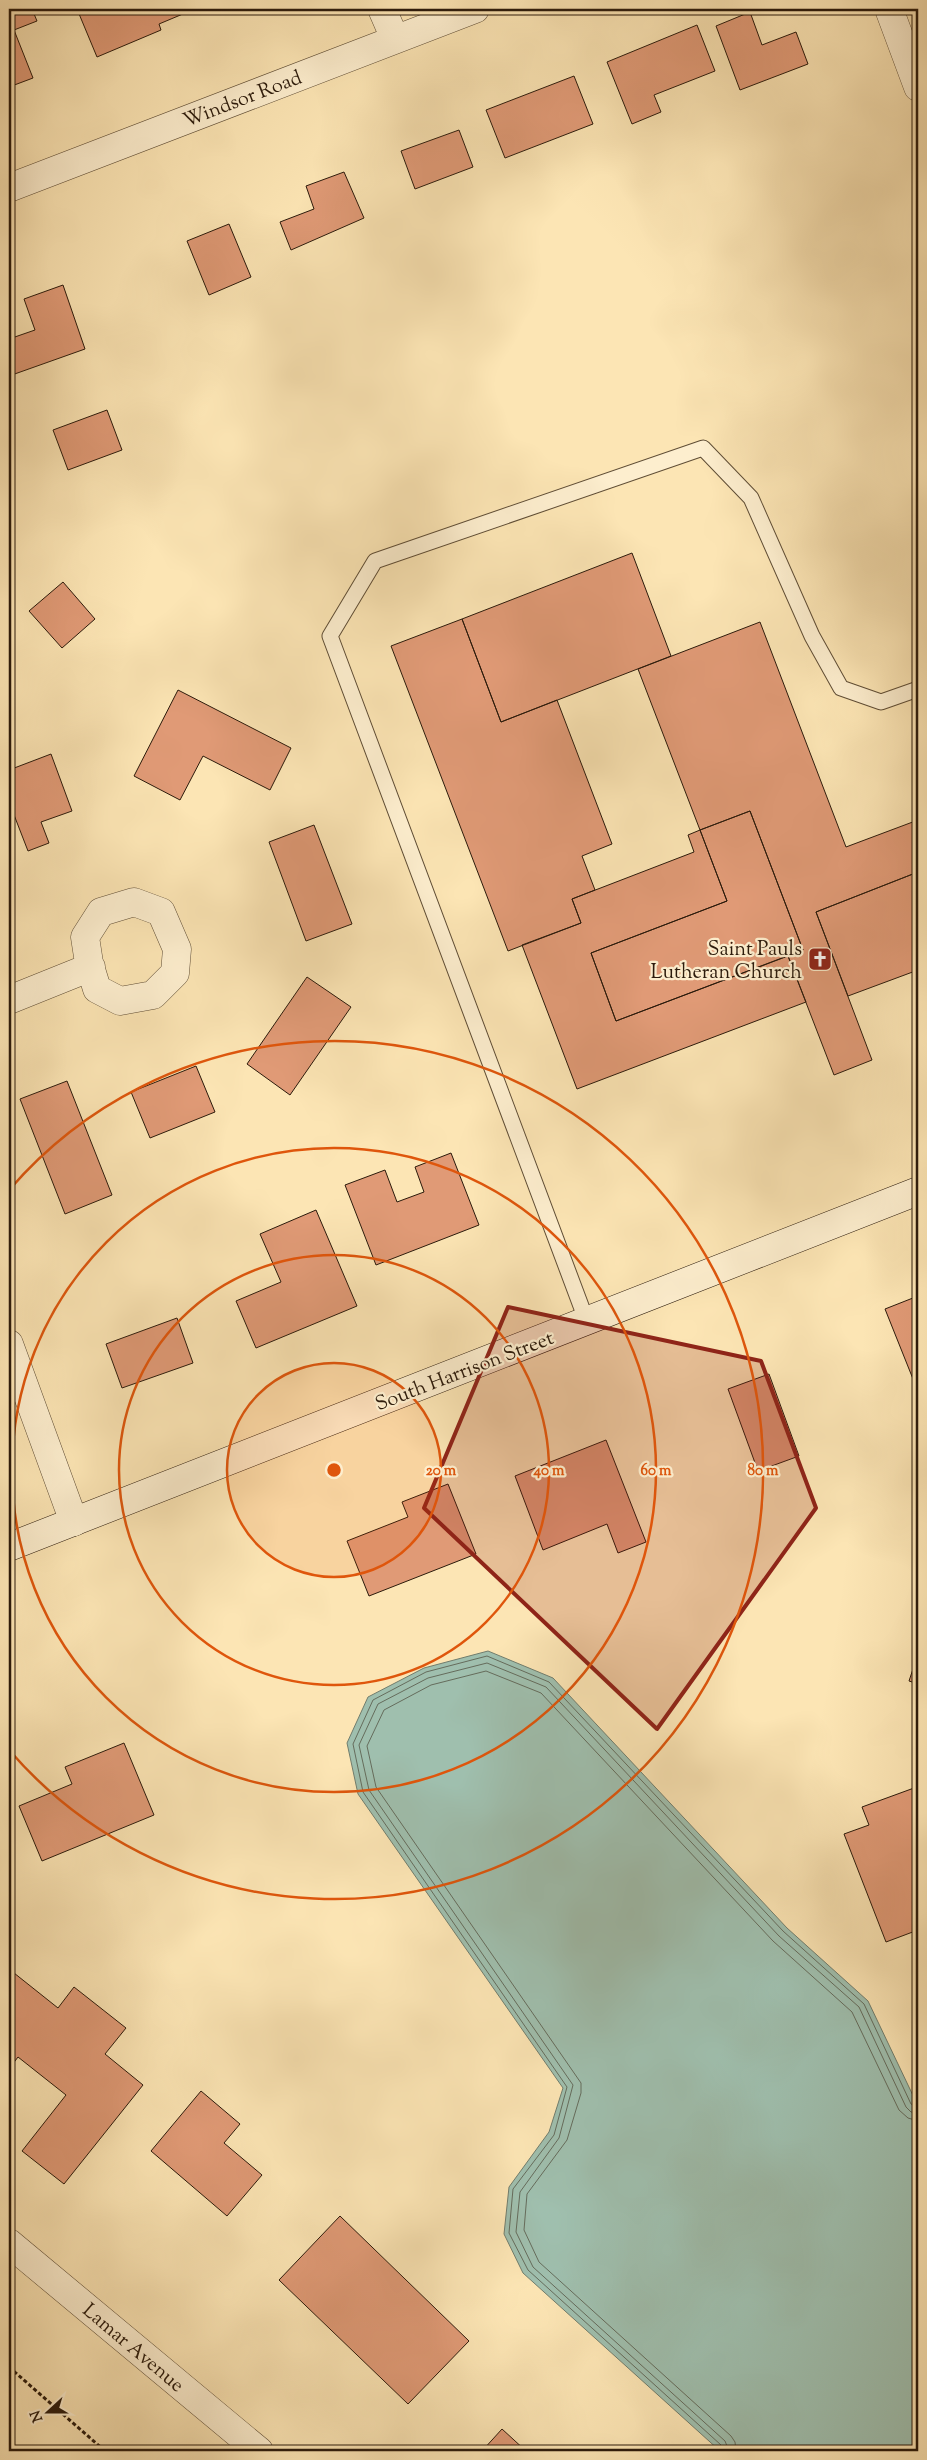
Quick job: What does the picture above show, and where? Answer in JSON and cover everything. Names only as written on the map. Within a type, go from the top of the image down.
[{"type":"street","points":[[382,9],[395,39]]},
{"type":"street","name":"Windsor Road","points":[[9,188],[475,9]]},
{"type":"street","points":[[889,9],[918,86]]},
{"type":"street","points":[[9,1000],[91,967]]},
{"type":"street","name":"South Harrison Street","points":[[9,1547],[918,1191]]},
{"type":"street","points":[[9,1344],[74,1522]]},
{"type":"street","name":"Lamar Avenue","points":[[9,2243],[259,2451]]},
{"type":"lane","points":[[587,1322],[330,636],[375,561],[703,448],[751,498],[812,636],[841,688],[881,702],[918,689]]},
{"type":"path","points":[[9,2366],[105,2451]]},
{"type":"highlighted area","points":[[508,1307],[761,1361],[816,1508],[657,1729],[424,1508]]},
{"type":"water","points":[[488,1651],[553,1678],[787,1928],[868,2001],[918,2106],[918,2451],[720,2451],[523,2273],[504,2234],[509,2187],[549,2132],[563,2088],[358,1794],[347,1743],[368,1697],[424,1668]]},
{"type":"building","points":[[9,9],[32,9],[37,21],[14,30],[33,78],[9,87]]},
{"type":"building","points":[[77,9],[189,9],[190,11],[159,24],[161,30],[97,57]]},
{"type":"building","points":[[750,12],[762,45],[796,32],[808,64],[740,90],[716,26]]},
{"type":"building","points":[[697,25],[715,71],[654,95],[661,112],[632,124],[607,62]]},
{"type":"building","points":[[574,76],[593,124],[505,158],[486,110]]},
{"type":"building","points":[[459,130],[473,167],[415,189],[401,151]]},
{"type":"building","points":[[344,172],[364,218],[291,250],[280,222],[314,209],[306,186]]},
{"type":"building","points":[[229,224],[251,277],[209,295],[187,241]]},
{"type":"building","points":[[63,285],[85,349],[9,376],[9,339],[35,330],[24,299]]},
{"type":"building","points":[[107,410],[122,450],[68,470],[53,430]]},
{"type":"building","points":[[632,553],[671,656],[501,722],[462,619]]},
{"type":"building","points":[[63,582],[95,619],[62,648],[29,611]]},
{"type":"building","points":[[462,619],[501,722],[557,700],[612,844],[582,856],[595,890],[572,899],[581,923],[508,951],[391,646]]},
{"type":"building","points":[[760,622],[846,847],[918,820],[918,872],[816,912],[872,1060],[834,1075],[788,956],[803,950],[750,811],[700,830],[638,669]]},
{"type":"building","points":[[178,690],[291,748],[270,790],[203,756],[180,800],[134,776]]},
{"type":"building","points":[[51,754],[72,811],[41,822],[49,843],[28,851],[9,802],[9,770]]},
{"type":"building","points":[[750,811],[803,950],[616,1021],[591,953],[727,901],[700,830]]},
{"type":"building","points":[[314,825],[352,924],[306,941],[269,842]]},
{"type":"building","points":[[700,830],[727,901],[591,953],[616,1021],[788,956],[806,1002],[577,1089],[522,945],[581,923],[572,899],[694,852],[688,835]]},
{"type":"building","points":[[918,872],[918,970],[848,996],[816,912]]},
{"type":"building","points":[[307,977],[351,1007],[290,1095],[247,1064]]},
{"type":"building","points":[[196,1066],[215,1112],[150,1138],[131,1092]]},
{"type":"building","points":[[67,1081],[112,1195],[65,1214],[20,1099]]},
{"type":"building","points":[[451,1153],[479,1225],[376,1265],[345,1185],[385,1170],[397,1202],[424,1192],[415,1167]]},
{"type":"building","points":[[316,1210],[357,1306],[256,1348],[236,1301],[281,1282],[260,1234]]},
{"type":"building","points":[[918,1296],[918,1377],[913,1379],[885,1309]]},
{"type":"building","points":[[177,1318],[193,1363],[122,1388],[106,1344]]},
{"type":"building","points":[[769,1374],[799,1456],[758,1471],[728,1389]]},
{"type":"building","points":[[606,1440],[646,1542],[618,1553],[607,1524],[543,1550],[515,1476]]},
{"type":"building","points":[[448,1484],[476,1554],[369,1596],[347,1541],[408,1517],[402,1502]]},
{"type":"building","points":[[918,1654],[918,1684],[909,1681]]},
{"type":"building","points":[[124,1743],[154,1815],[42,1861],[19,1806],[72,1784],[65,1767]]},
{"type":"building","points":[[914,1788],[918,1799],[918,1888],[915,1889],[918,1899],[918,1930],[886,1942],[844,1834],[869,1825],[862,1807]]},
{"type":"building","points":[[9,1969],[58,2008],[74,1987],[126,2028],[105,2054],[143,2085],[64,2184],[22,2151],[66,2095],[18,2057],[9,2069]]},
{"type":"building","points":[[201,2091],[240,2124],[224,2143],[262,2175],[227,2216],[151,2151]]},
{"type":"building","points":[[340,2216],[469,2341],[408,2404],[279,2280]]},
{"type":"building","points":[[502,2429],[526,2451],[482,2451]]},
{"type":"place","name":"Saint Pauls Lutheran Church","points":[[820,959]]}]
